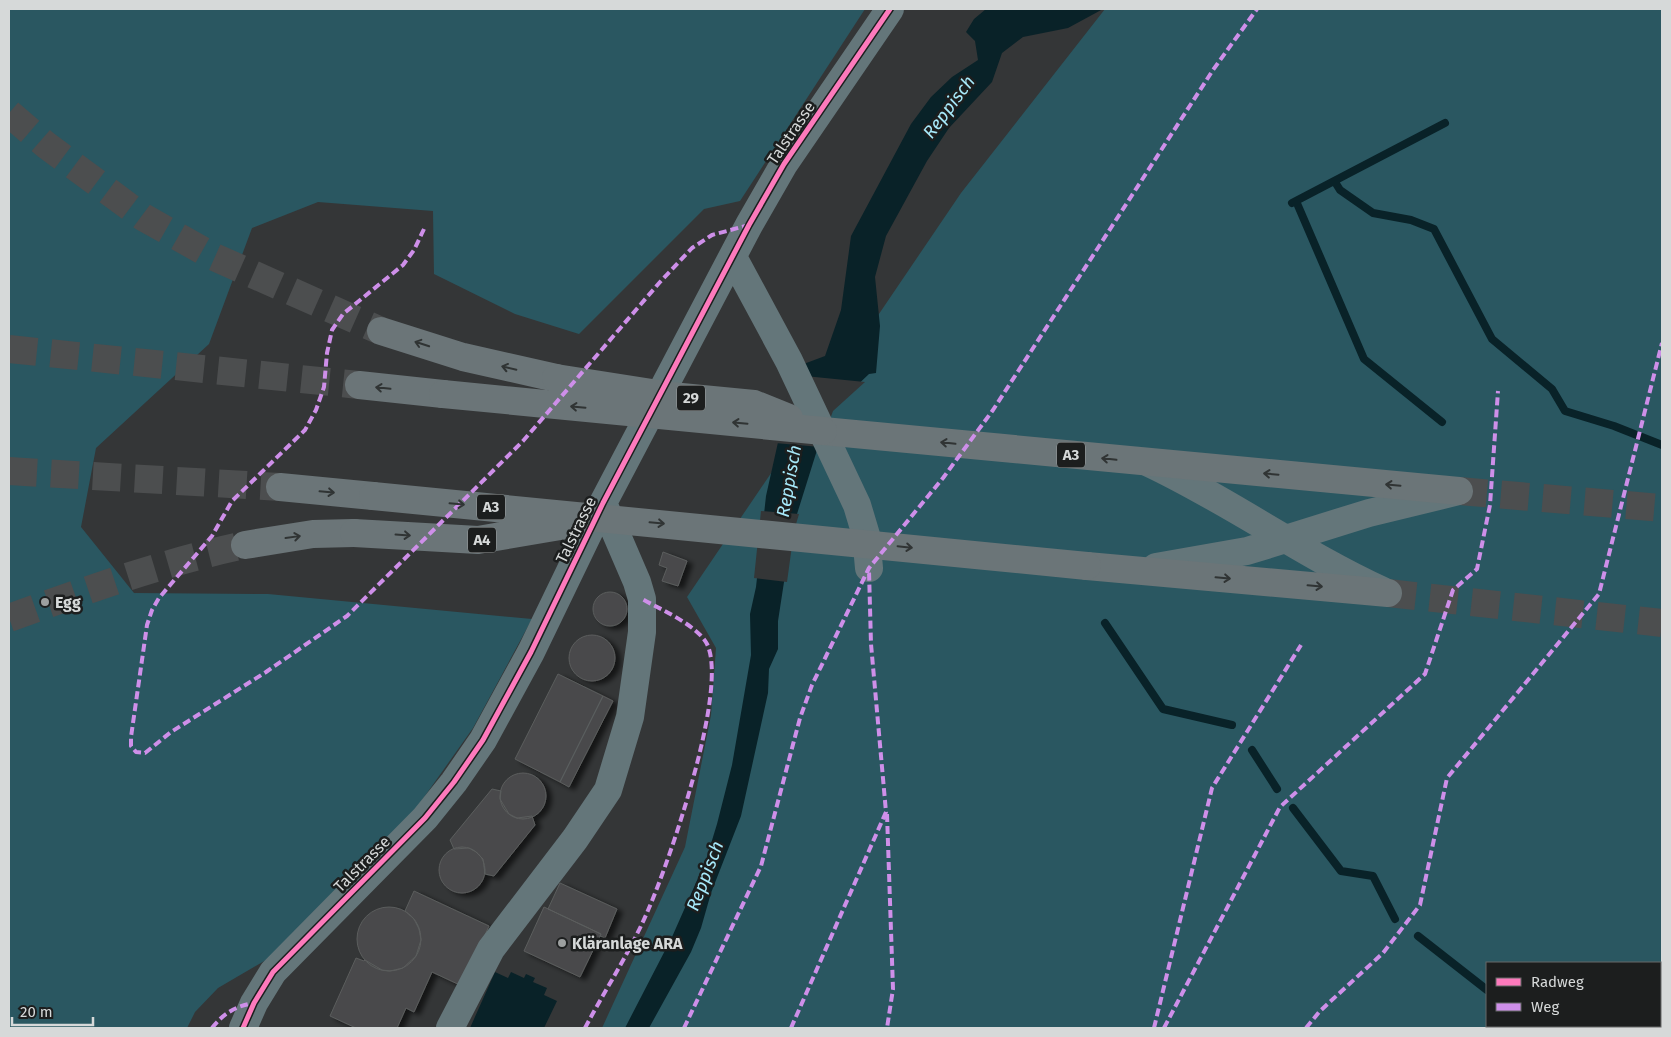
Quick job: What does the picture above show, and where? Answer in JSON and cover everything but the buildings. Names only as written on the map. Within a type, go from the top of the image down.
[{"type":"highway","name":"29","points":[[381,332],[463,357],[606,387],[754,404],[825,436]]},
{"type":"highway","name":"A3","points":[[359,385],[825,436],[1148,462],[1459,491]]},
{"type":"highway","name":"A3","points":[[280,488],[606,511],[1135,570],[1388,593]]},
{"type":"highway","name":"A4","points":[[245,545],[313,534],[354,533],[478,540],[606,511]]},
{"type":"street","name":"Talstrasse","points":[[243,1028],[254,1003],[279,965],[425,818],[469,762],[513,686],[606,511],[732,257],[784,164],[890,9]]},
{"type":"street","points":[[732,257],[789,361],[863,522],[869,568]]},
{"type":"street","points":[[1148,462],[1197,486],[1348,575],[1388,593]]},
{"type":"street","points":[[1135,570],[1208,559],[1288,540],[1369,513],[1459,491]]},
{"type":"street","points":[[450,1028],[491,948],[574,839],[608,790],[630,718],[642,632],[642,599],[637,582],[606,511]]},
{"type":"shaded area","points":[[9,9],[865,9],[740,201],[704,209],[579,334],[515,314],[434,274],[433,211],[318,202],[252,228],[209,344],[96,448],[81,527],[134,593],[268,594],[532,619],[473,728],[415,810],[266,960],[218,988],[195,1012],[187,1028],[9,1028]]},
{"type":"shaded area","points":[[1105,9],[1662,9],[1662,1028],[602,1028],[685,847],[711,715],[716,648],[687,597],[961,193]]},
{"type":"water","name":"Reppisch","points":[[986,9],[1103,9],[1068,28],[1023,37],[1002,53],[992,82],[949,128],[927,161],[886,236],[875,277],[880,326],[876,373],[869,374],[831,410],[792,530],[778,621],[778,649],[769,669],[768,693],[741,816],[711,893],[701,928],[691,952],[649,1028],[625,1028],[672,937],[706,860],[717,824],[732,765],[751,655],[750,614],[756,587],[766,496],[785,411],[801,365],[825,356],[841,310],[851,236],[911,124],[931,97],[952,77],[978,60],[975,41],[966,32],[974,19]]},
{"type":"water","points":[[495,972],[508,978],[511,972],[524,978],[526,974],[535,978],[533,982],[547,988],[544,995],[557,1001],[544,1028],[470,1028]]},
{"type":"pier","points":[[795,375],[865,382],[833,411],[820,447],[775,443],[782,410]]},
{"type":"pier","points":[[761,511],[799,514],[794,531],[787,582],[754,578]]},
{"type":"waterway","points":[[1292,203],[1445,123]]},
{"type":"waterway","points":[[1335,182],[1340,190],[1373,213],[1411,220],[1434,229],[1492,339],[1552,389],[1565,411],[1614,426],[1662,445]]},
{"type":"waterway","points":[[1296,201],[1364,359],[1442,422]]},
{"type":"waterway","points":[[1105,623],[1163,709],[1232,725]]},
{"type":"waterway","points":[[1252,750],[1277,789]]},
{"type":"waterway","points":[[1293,808],[1341,871],[1373,876],[1395,919]]},
{"type":"waterway","points":[[1418,936],[1486,989]]},
{"type":"tunnel","points":[[9,113],[46,145],[143,217],[214,257],[381,331]]},
{"type":"tunnel","points":[[9,349],[359,385]]},
{"type":"tunnel","points":[[9,471],[280,487]]},
{"type":"tunnel","points":[[1459,491],[1662,508]]},
{"type":"tunnel","points":[[9,618],[155,568],[245,545]]},
{"type":"tunnel","points":[[1388,593],[1662,623]]},
{"type":"marked path","points":[[684,1028],[761,866],[800,718],[812,685],[869,568],[943,478],[993,410],[1213,70],[1257,9]]},
{"type":"marked path","points":[[424,229],[414,250],[403,265],[343,314],[332,330],[327,353],[324,387],[316,410],[305,430],[232,501],[212,536],[159,598],[152,610],[147,625],[131,737],[131,746],[136,752],[145,753],[171,732],[266,672],[347,616],[523,441],[660,282],[692,248],[712,235],[749,225]]},
{"type":"marked path","points":[[1306,1028],[1320,1011],[1383,953],[1420,905],[1447,778],[1599,594],[1662,343]]},
{"type":"marked path","points":[[1164,1028],[1280,807],[1425,674],[1453,590],[1477,569],[1490,505],[1498,391]]},
{"type":"marked path","points":[[791,1028],[886,812],[871,644],[869,571]]},
{"type":"marked path","points":[[585,1028],[635,938],[649,908],[670,852],[694,774],[704,734],[710,697],[712,666],[707,644],[687,624],[642,599]]},
{"type":"marked path","points":[[1154,1028],[1212,788],[1301,645]]},
{"type":"marked path","points":[[887,814],[893,989],[887,1028]]},
{"type":"marked path","points":[[212,1028],[230,1011],[254,1003]]},
{"type":"cycle path","points":[[243,1028],[254,1003],[273,972],[425,818],[454,782],[483,740],[531,652],[603,503],[749,225],[784,164],[890,9]]},
{"type":"place","name":"Egg","points":[[45,602]]},
{"type":"place","name":"Kläranlage ARA","points":[[562,943]]}]
